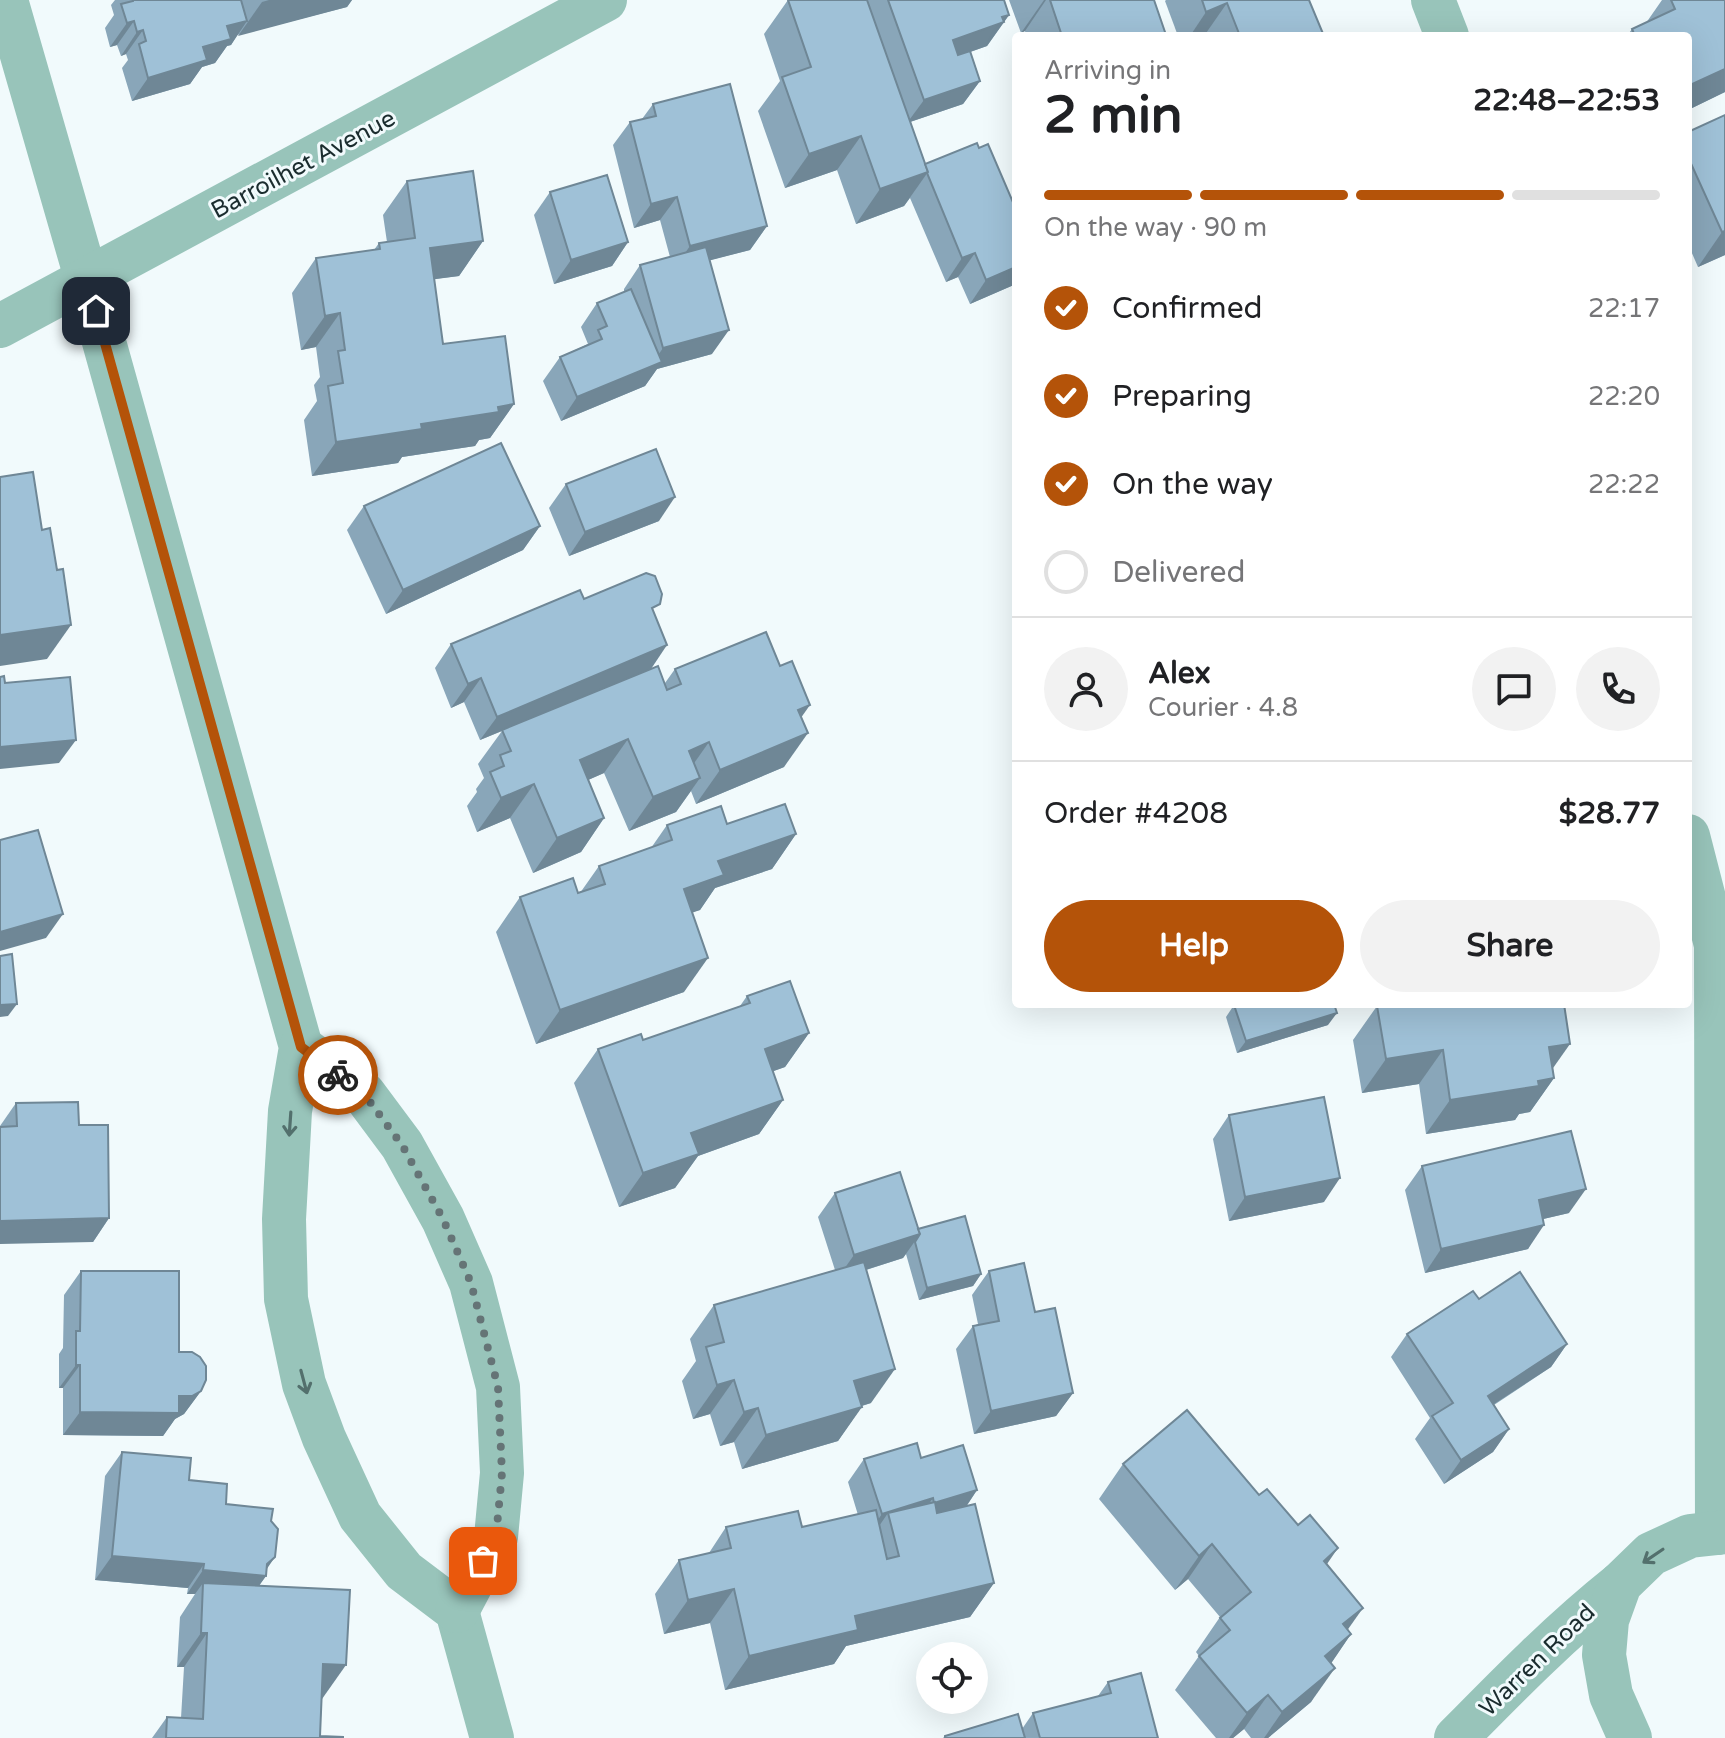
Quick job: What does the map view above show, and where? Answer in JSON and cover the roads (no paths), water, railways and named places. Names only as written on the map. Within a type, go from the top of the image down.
[{"type":"street","points":[[6,0],[301,1047],[290,1111],[284,1219],[286,1299],[304,1384],[324,1438],[360,1516],[404,1571],[457,1611],[492,1738]]},
{"type":"street","name":"Barroilhet Avenue","points":[[0,326],[605,0]]},
{"type":"street","points":[[1433,0],[1445,32]]},
{"type":"street","points":[[1692,850],[1720,944],[1721,1532]]},
{"type":"street","points":[[301,1047],[364,1094],[402,1145],[443,1219],[471,1283],[498,1387],[502,1473],[496,1537],[457,1611]]},
{"type":"street","name":"Warren Road","points":[[1456,1738],[1533,1660],[1651,1554],[1690,1536],[1721,1532]]},
{"type":"street","name":"Warren Road","points":[[1620,1584],[1607,1620],[1604,1655],[1611,1695],[1630,1738]]}]
